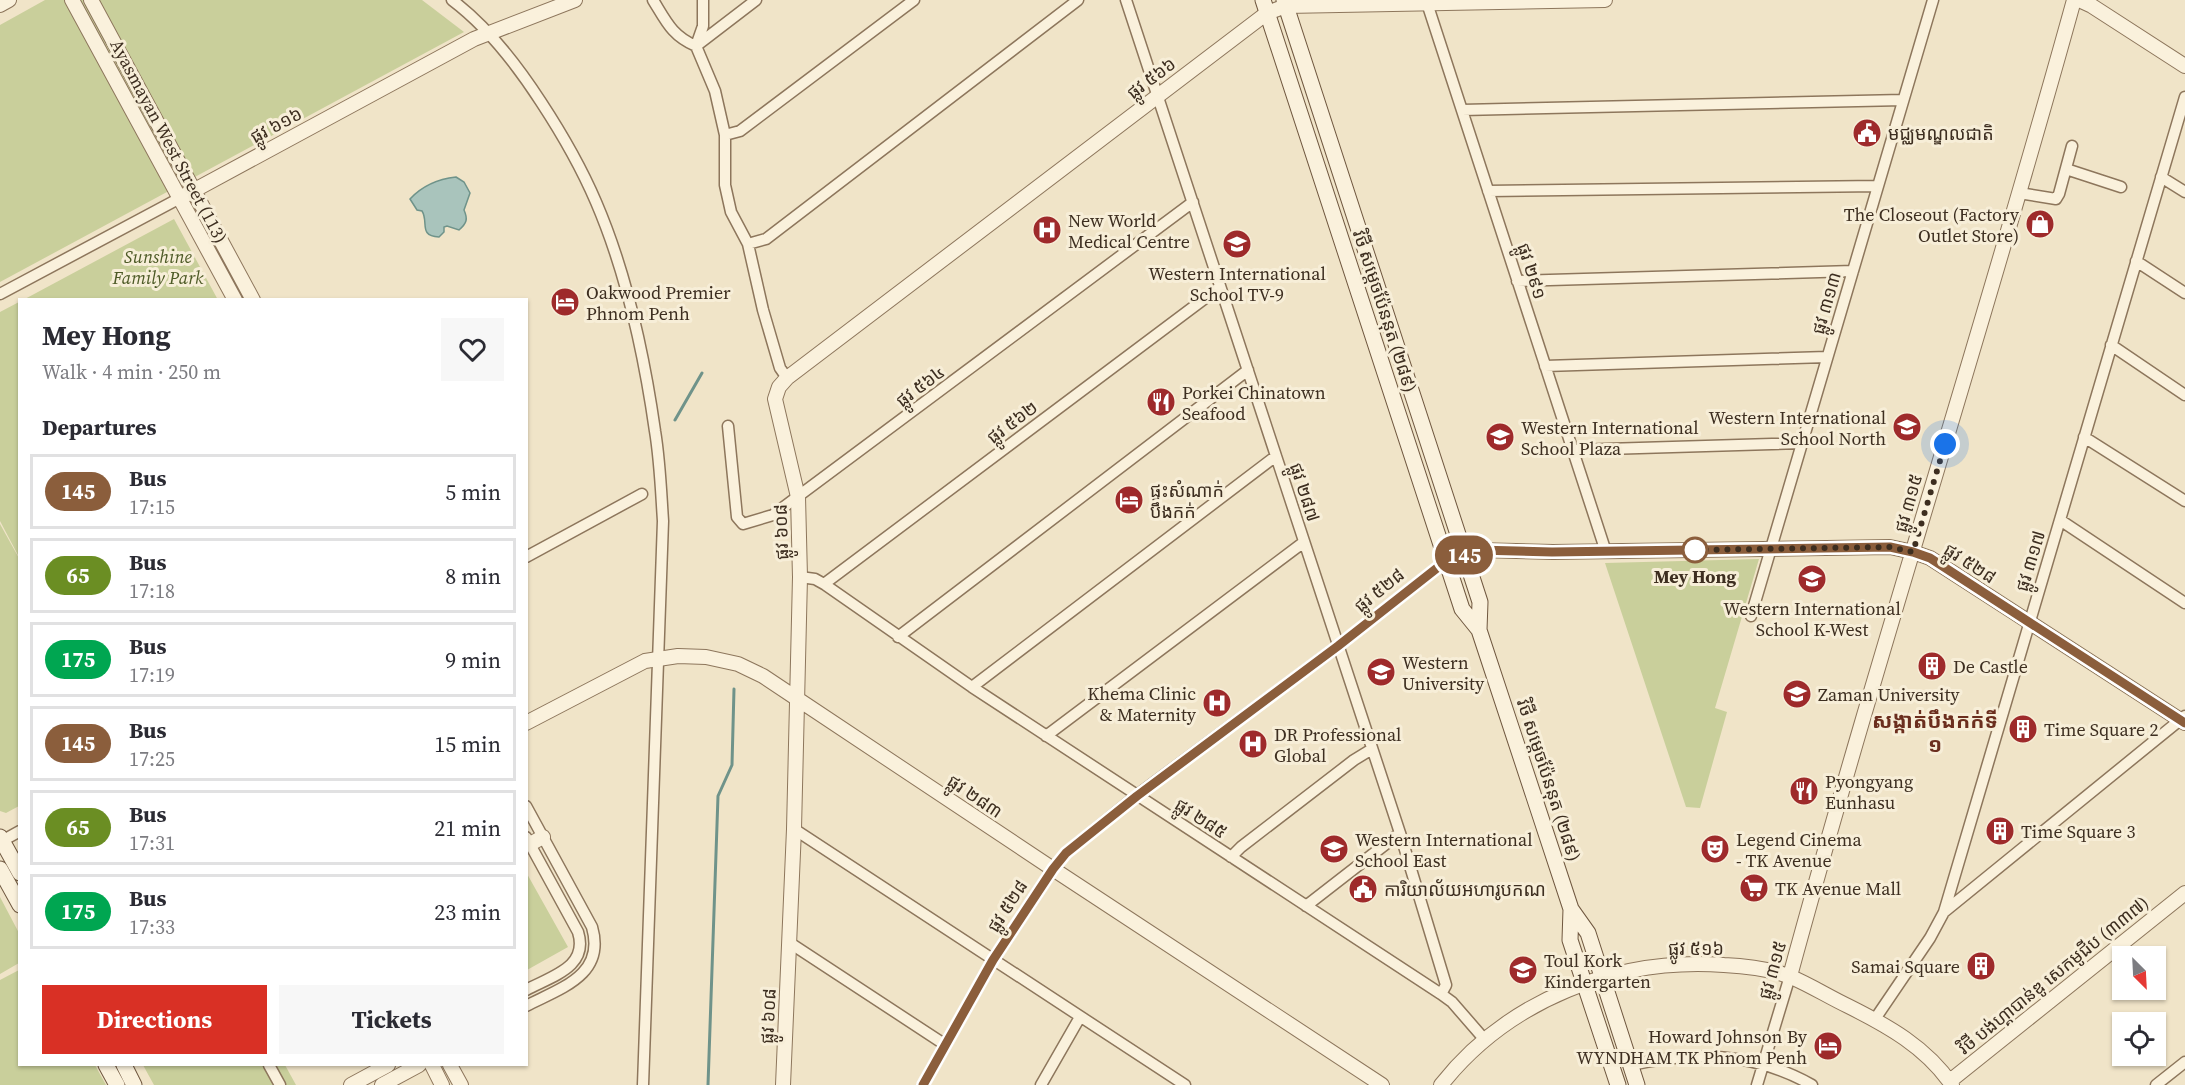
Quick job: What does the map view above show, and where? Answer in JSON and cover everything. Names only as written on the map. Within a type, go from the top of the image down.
[{"type":"main road","name":"វិថី សម្តេចប៉ែននុត (២៨៩)","points":[[1285,3],[1480,602],[1479,630],[1571,909],[1588,933],[1637,1085]]},
{"type":"main road","name":"វិថី សម្តេចប៉ែននុត (២៨៩)","points":[[1265,6],[1462,609],[1479,630]]},
{"type":"main road","points":[[1308,138],[1327,132]]},
{"type":"main road","points":[[1,840],[18,870]]},
{"type":"main road","points":[[0,869],[18,901]]},
{"type":"main road","name":"វិថី សម្តេចប៉ែននុត (២៨៩)","points":[[1571,909],[1570,940],[1618,1085]]},
{"type":"main road","points":[[107,1066],[117,1085]]},
{"type":"main road","points":[[124,1066],[134,1085]]},
{"type":"street","points":[[0,5],[9,0]]},
{"type":"street","name":"Ayasmayan West Street (113)","points":[[72,0],[234,298]]},
{"type":"street","name":"Ayasmayan West Street (113)","points":[[91,0],[252,298]]},
{"type":"street","points":[[452,0],[488,33],[531,87],[571,150],[597,202],[623,279],[646,370],[656,433],[663,522],[643,1085]]},
{"type":"street","name":"ផ្លូវ ៦១៦","points":[[0,294],[488,33],[575,0]]},
{"type":"street","points":[[653,0],[673,33],[696,46]]},
{"type":"street","points":[[703,0],[703,26],[696,46],[715,91],[725,135],[727,196],[731,212],[748,244],[763,310],[780,368],[787,378]]},
{"type":"street","points":[[696,46],[756,0]]},
{"type":"street","points":[[725,135],[740,131],[914,0]]},
{"type":"street","points":[[748,244],[766,239],[1078,0]]},
{"type":"street","name":"ផ្លូវ ២៨៧","points":[[1126,0],[1400,833],[1446,985],[1441,994]]},
{"type":"street","name":"ផ្លូវ ៥៦៦","points":[[787,378],[1158,96],[1265,6],[1285,3],[1605,0]]},
{"type":"street","name":"ផ្លូវ ៣១៣","points":[[1751,616],[1933,0]]},
{"type":"street","name":"ផ្លូវ ៣១៥","points":[[1757,1085],[1872,684],[1913,552],[2074,0]]},
{"type":"street","points":[[2079,0],[2185,66]]},
{"type":"street","name":"ផ្លូវ ២៩១","points":[[1426,2],[1606,552]]},
{"type":"street","points":[[119,87],[134,79]]},
{"type":"street","name":"ផ្លូវ ៣១៧","points":[[1875,1019],[1930,938],[1944,912],[2185,97]]},
{"type":"street","points":[[1462,110],[1903,100]]},
{"type":"street","points":[[2019,193],[2056,199],[2072,146]]},
{"type":"street","points":[[2066,169],[2121,187]]},
{"type":"street","points":[[2161,177],[2185,192]]},
{"type":"street","points":[[1488,191],[1878,186]]},
{"type":"street","name":"ផ្លូវ ៥៦៤","points":[[728,426],[737,517],[743,524],[773,515],[1193,202]]},
{"type":"street","points":[[2136,261],[2185,293]]},
{"type":"street","points":[[1517,281],[1852,271]]},
{"type":"street","name":"ផ្លូវ ៥៦២","points":[[824,584],[1220,286]]},
{"type":"street","points":[[2111,345],[2185,394]]},
{"type":"street","points":[[1545,366],[1827,357]]},
{"type":"street","points":[[898,637],[1248,370]]},
{"type":"street","name":"ផ្លូវ ៦០៨","points":[[783,1085],[794,829],[800,577],[798,497],[775,399],[779,387],[787,378]]},
{"type":"street","points":[[2084,437],[2185,501]]},
{"type":"street","points":[[1573,450],[1802,443]]},
{"type":"street","points":[[972,687],[1276,456]]},
{"type":"street","points":[[528,556],[642,494]]},
{"type":"street","points":[[2060,520],[2185,603]]},
{"type":"street","points":[[1046,736],[1304,542]]},
{"type":"street","name":"ផ្លូវ ៥២៨","points":[[923,1085],[993,960],[1066,853],[1137,796],[1338,646],[1446,561],[1477,550],[1606,552],[1890,547],[1913,552],[1930,558],[2184,720]]},
{"type":"street","name":"ផ្លូវ ២៨៥","points":[[800,577],[815,579],[824,584],[972,687],[1441,994],[1452,1002],[1485,1040]]},
{"type":"street","name":"ផ្លូវ ២៨៣","points":[[528,722],[645,661],[678,656],[706,657],[738,664],[763,676],[1382,1085]]},
{"type":"street","points":[[1944,912],[2184,720]]},
{"type":"street","points":[[1231,858],[1241,847],[1354,760],[1372,749]]},
{"type":"street","points":[[528,810],[592,927],[596,941],[595,953],[590,965],[576,979],[528,1005]]},
{"type":"street","points":[[794,829],[1185,1085]]},
{"type":"street","points":[[1,840],[18,832]]},
{"type":"street","points":[[1306,906],[1400,833]]},
{"type":"street","points":[[528,989],[570,966],[581,951],[578,932],[528,841],[543,837]]},
{"type":"street","name":"វិថី បង់ហ្គាបាន់ឌូ សេកមូជីប (៣៣៧)","points":[[1949,1084],[2185,893]]},
{"type":"street","points":[[790,943],[944,1044]]},
{"type":"street","name":"ផ្លូវ ៥១៦","points":[[1441,1085],[1485,1040],[1532,1007],[1602,977],[1666,964],[1699,963],[1743,966],[1790,976],[1894,1030],[1918,1048],[1949,1084]]},
{"type":"street","points":[[1041,1085],[1080,1017]]},
{"type":"street","points":[[1631,1065],[1664,1058],[1697,1055],[1730,1057],[1763,1064],[1796,1076],[1812,1085]]},
{"type":"street","points":[[2156,1085],[2185,1062]]},
{"type":"street","points":[[270,1066],[280,1085]]},
{"type":"street","points":[[351,1085],[386,1066]]},
{"type":"street","points":[[382,1085],[416,1066]]},
{"type":"street","points":[[432,1066],[442,1085]]},
{"type":"street","points":[[451,1066],[461,1085]]},
{"type":"green space","points":[[45,0],[422,0],[464,32],[0,282],[0,25]]},
{"type":"green space","name":"Sunshine Family Park","points":[[174,219],[217,298],[27,298]]},
{"type":"green space","points":[[18,303],[18,555],[0,521],[0,312]]},
{"type":"green space","points":[[0,524],[18,556],[18,807],[6,813],[0,811]]},
{"type":"green space","points":[[1759,559],[1715,708],[1727,712],[1700,808],[1686,807],[1605,563]]},
{"type":"green space","points":[[528,876],[568,947],[528,969]]},
{"type":"green space","points":[[0,897],[18,931],[18,964],[0,974]]},
{"type":"green space","points":[[18,971],[18,1066],[96,1066],[106,1085],[0,1085],[0,980]]},
{"type":"green space","points":[[144,1066],[286,1066],[296,1085],[154,1085]]},
{"type":"water","points":[[456,177],[464,182],[470,193],[464,210],[465,223],[459,230],[444,227],[444,232],[439,237],[428,234],[422,211],[417,210],[410,199],[431,184]]},
{"type":"waterway","points":[[675,420],[702,373]]},
{"type":"waterway","points":[[708,1085],[718,796],[732,765],[734,689]]},
{"type":"bus line","name":"145","points":[[923,1085],[993,960],[1066,853],[1137,796],[1338,646],[1413,585],[1446,561],[1477,550],[1552,552],[1890,547],[1913,552],[1930,558],[2185,723]]},
{"type":"place","name":"មជ្ឈមណ្ឌលជាតិ","points":[[1867,133]]},
{"type":"place","name":"The Closeout (Factory Outlet Store)","points":[[2040,224]]},
{"type":"place","name":"New World Medical Centre","points":[[1047,230]]},
{"type":"place","name":"Western International School TV-9","points":[[1237,244]]},
{"type":"place","name":"Oakwood Premier Phnom Penh","points":[[565,302]]},
{"type":"place","name":"Porkei Chinatown Seafood","points":[[1161,402]]},
{"type":"place","name":"Western International School North","points":[[1907,427]]},
{"type":"place","name":"Western International School Plaza","points":[[1500,437]]},
{"type":"place","name":"ផ្ទះសំណាក់ បឹងកក់","points":[[1129,500]]},
{"type":"place","name":"Mey Hong","points":[[1695,550]]},
{"type":"place","name":"Western International School K-West","points":[[1812,579]]},
{"type":"place","name":"De Castle","points":[[1932,666]]},
{"type":"place","name":"Western University","points":[[1381,672]]},
{"type":"place","name":"Zaman University","points":[[1797,694]]},
{"type":"place","name":"Khema Clinic & Maternity","points":[[1217,703]]},
{"type":"place","name":"Time Square 2","points":[[2023,729]]},
{"type":"place","name":"DR Professional Global","points":[[1253,744]]},
{"type":"place","name":"Pyongyang Eunhasu","points":[[1804,791]]},
{"type":"place","name":"Time Square 3","points":[[2000,831]]},
{"type":"place","name":"Western International School East","points":[[1334,849]]},
{"type":"place","name":"Legend Cinema - TK Avenue","points":[[1715,849]]},
{"type":"place","name":"TK Avenue Mall","points":[[1754,888]]},
{"type":"place","name":"ការិយាល័យអហារូបកណ","points":[[1363,889]]},
{"type":"place","name":"Samai Square","points":[[1981,966]]},
{"type":"place","name":"Toul Kork Kindergarten","points":[[1523,970]]},
{"type":"place","name":"Howard Johnson By WYNDHAM TK Phnom Penh","points":[[1828,1046]]},
{"type":"district","name":"សង្កាត់បឹងកក់ទី ១","points":[[1935,732]]},
{"type":"route","points":[[1695,550],[1890,547],[1913,552],[1945,444]]}]
